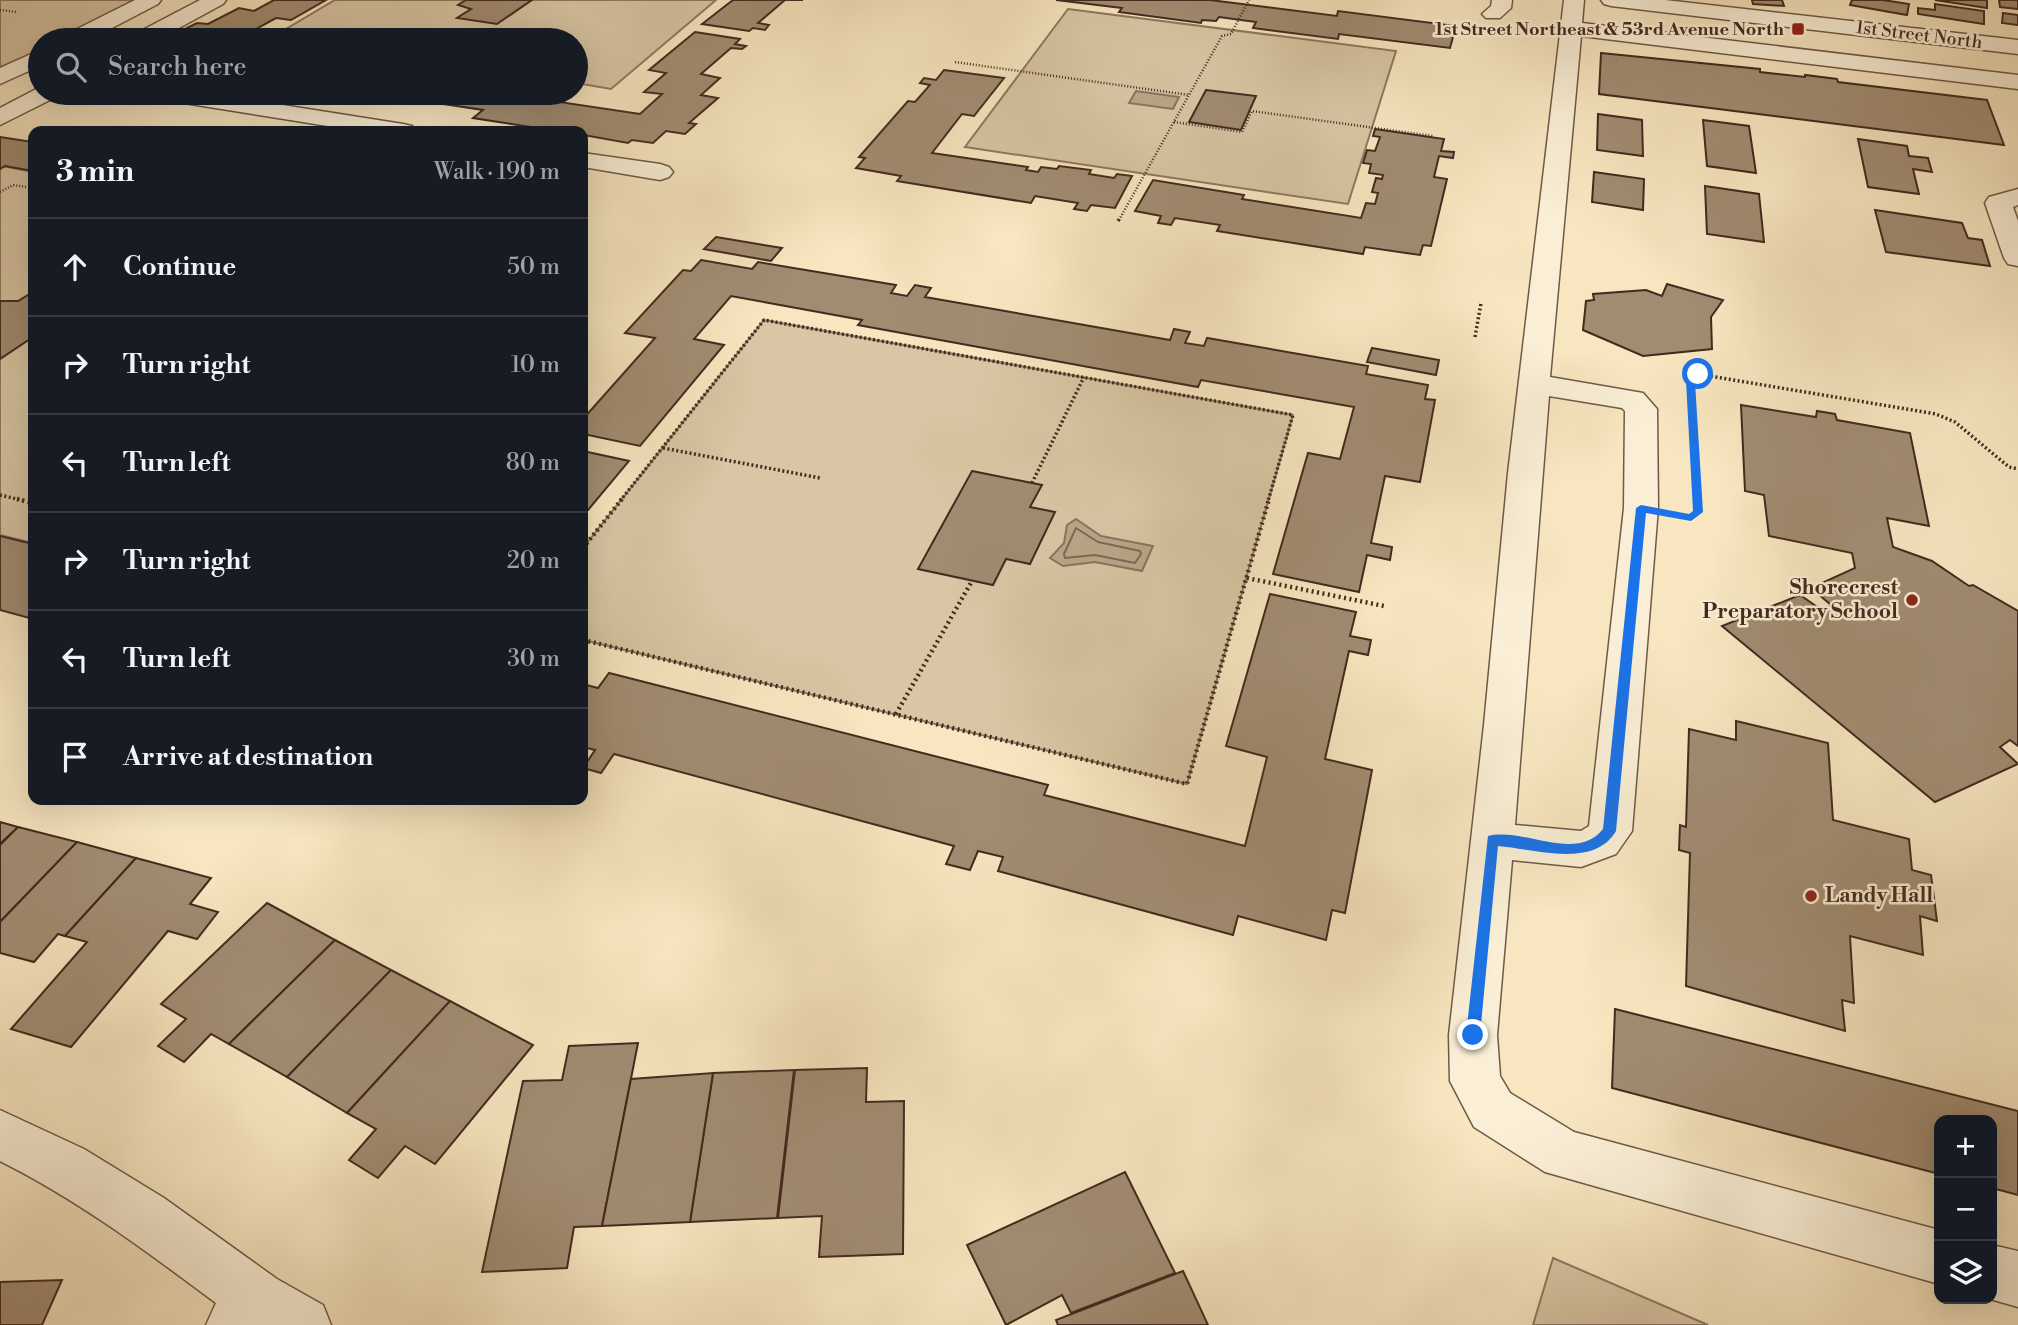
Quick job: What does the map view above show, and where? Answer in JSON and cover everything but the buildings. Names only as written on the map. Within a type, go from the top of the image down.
[{"type":"street","points":[[96,28],[151,0]]},
{"type":"street","points":[[164,28],[216,0]]},
{"type":"street","name":"1st Street North","points":[[1619,0],[1718,6],[1826,24],[2018,47]]},
{"type":"street","points":[[1821,0],[1826,24]]},
{"type":"street","points":[[1934,1256],[1563,1154],[1492,1110],[1475,1081],[1473,1035],[1534,384],[1572,14],[2017,86]]},
{"type":"street","points":[[1995,44],[2017,86]]},
{"type":"street","points":[[9,73],[28,63]]},
{"type":"street","points":[[9,73],[28,72]]},
{"type":"street","points":[[6,110],[28,101]]},
{"type":"street","points":[[240,105],[372,126]]},
{"type":"street","points":[[588,161],[660,172]]},
{"type":"street","points":[[2018,197],[1998,203],[2018,258]]},
{"type":"street","points":[[1493,840],[1581,849],[1601,842],[1610,831],[1641,508],[1641,409],[1632,400],[1534,384]]},
{"type":"street","points":[[0,1134],[66,1167],[145,1217],[245,1312],[303,1325]]},
{"type":"street","points":[[1997,1273],[2018,1279]]},
{"type":"path","points":[[1118,221],[1222,36],[1231,34],[1249,0]]},
{"type":"path","points":[[0,10],[16,12]]},
{"type":"path","points":[[955,62],[1189,95]]},
{"type":"path","points":[[1174,122],[1242,132],[1252,111],[1433,136]]},
{"type":"path","points":[[0,192],[13,185],[28,187]]},
{"type":"path","points":[[1475,337],[1480,303]]},
{"type":"path","points":[[588,542],[764,320],[1293,415],[1187,784],[588,641]]},
{"type":"path","points":[[1641,508],[1691,518],[1698,512],[1690,381],[1698,374],[1936,414],[1955,422],[2009,467],[2018,469]]},
{"type":"path","points":[[1032,483],[1084,377]]},
{"type":"path","points":[[663,447],[820,478]]},
{"type":"path","points":[[0,495],[28,502]]},
{"type":"path","points":[[1247,578],[1384,606]]},
{"type":"path","points":[[896,714],[972,581]]},
{"type":"shaded area","points":[[0,0],[151,0],[96,28],[28,28],[28,63],[0,77]]},
{"type":"shaded area","points":[[335,0],[716,0],[611,89],[588,85],[588,28],[288,28]]},
{"type":"shaded area","points":[[1068,9],[1396,51],[1348,204],[965,147]]},
{"type":"shaded area","points":[[3,166],[28,171],[28,542],[0,535],[0,168]]},
{"type":"shaded area","points":[[764,320],[1293,415],[1187,784],[588,641],[588,542]]},
{"type":"shaded area","points":[[1553,1258],[1708,1325],[1533,1325]]},
{"type":"water","points":[[1136,91],[1179,97],[1173,109],[1129,103]]},
{"type":"water","points":[[1076,519],[1101,536],[1153,546],[1142,571],[1095,562],[1063,566],[1050,558],[1064,543],[1067,525]]},
{"type":"place","name":"1st Street Northeast & 53rd Avenue North","points":[[1798,29]]},
{"type":"place","name":"Shorecrest Preparatory School","points":[[1912,600]]},
{"type":"place","name":"Landy Hall","points":[[1811,896]]},
{"type":"route","points":[[1473,1035],[1493,840],[1581,849],[1601,842],[1610,831],[1641,508],[1691,518],[1698,512],[1690,381],[1698,374]]}]
